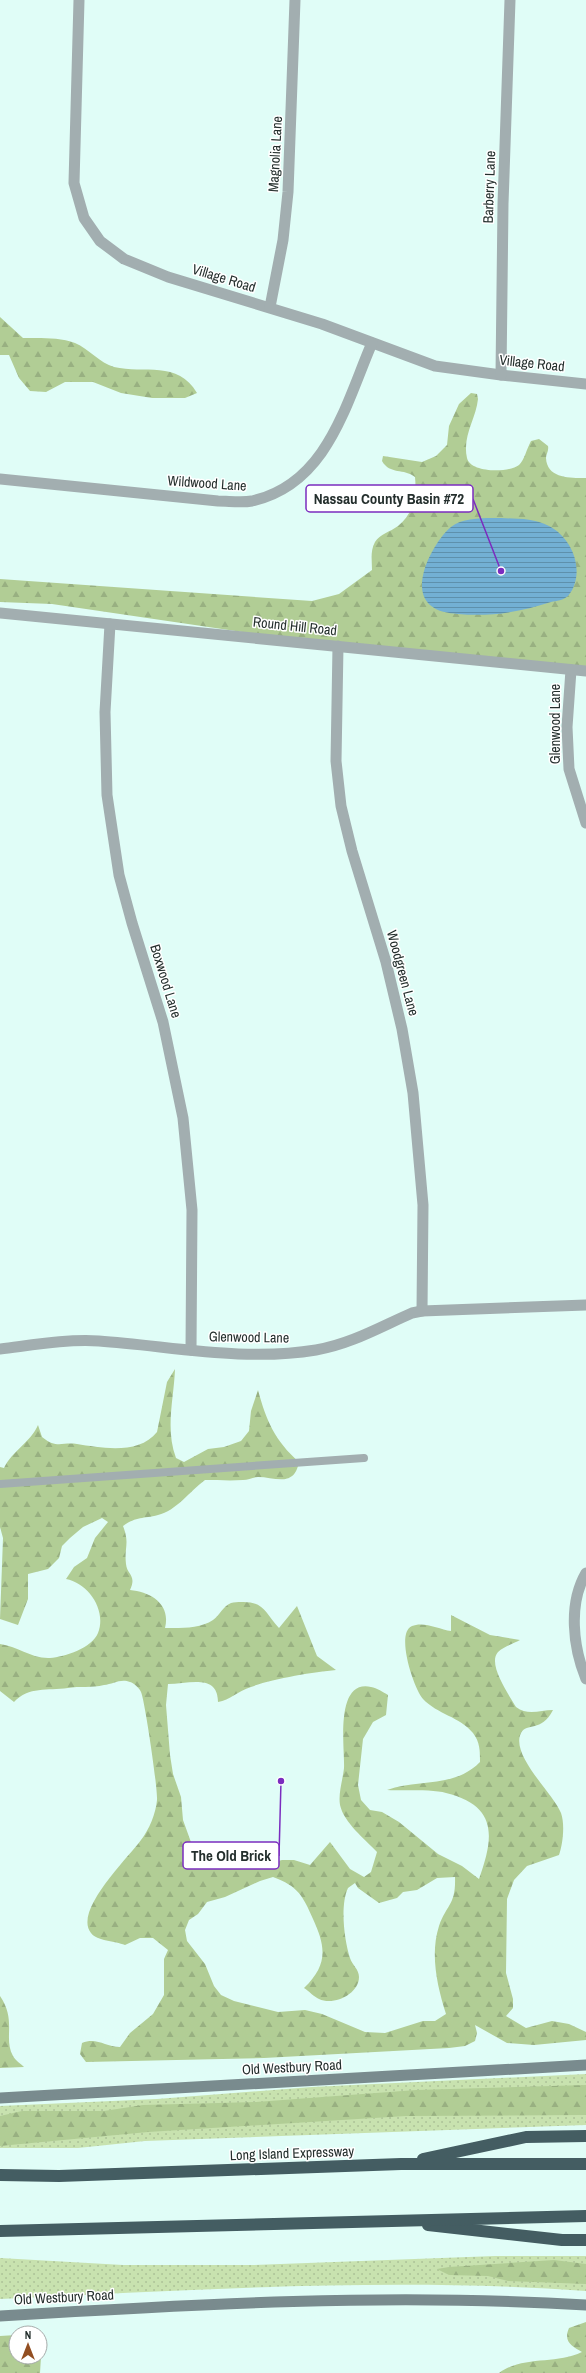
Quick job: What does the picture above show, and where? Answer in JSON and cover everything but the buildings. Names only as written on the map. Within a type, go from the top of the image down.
[{"type":"highway","points":[[401,2164],[526,2137],[586,2136]]},
{"type":"highway","name":"Long Island Expressway","points":[[0,2175],[59,2176],[401,2164],[586,2164]]},
{"type":"highway","points":[[4,2231],[383,2220],[586,2216]]},
{"type":"highway","points":[[383,2220],[562,2240],[586,2240]]},
{"type":"main road","name":"Old Westbury Road","points":[[0,2098],[586,2065]]},
{"type":"main road","name":"Old Westbury Road","points":[[0,2316],[315,2299],[440,2299],[586,2305]]},
{"type":"street","name":"Village Road","points":[[79,0],[74,183],[84,218],[100,241],[124,259],[168,277],[270,307],[435,366],[586,384]]},
{"type":"street","name":"Magnolia Lane","points":[[270,307],[283,240],[288,192],[295,0]]},
{"type":"street","name":"Barberry Lane","points":[[501,375],[503,204],[510,0]]},
{"type":"street","name":"Wildwood Lane","points":[[0,479],[218,501],[250,501],[268,496],[287,488],[318,461],[336,427],[372,343]]},
{"type":"street","name":"Round Hill Road","points":[[0,613],[586,671]]},
{"type":"street","name":"Boxwood Lane","points":[[110,624],[105,712],[107,795],[119,875],[132,923],[163,1022],[183,1118],[192,1210],[191,1350]]},
{"type":"street","name":"Woodgreen Lane","points":[[338,646],[336,761],[341,806],[352,851],[386,962],[402,1030],[413,1093],[423,1205],[422,1312]]},
{"type":"street","name":"Glenwood Lane","points":[[571,670],[567,727],[569,769],[586,823]]},
{"type":"street","name":"Glenwood Lane","points":[[0,1349],[82,1341],[269,1355],[316,1350],[343,1344],[373,1333],[406,1316],[422,1312],[586,1305]]},
{"type":"street","points":[[586,1573],[581,1582],[575,1607],[575,1638],[580,1663],[586,1679]]},
{"type":"lane","points":[[0,1484],[364,1458]]},
{"type":"green space","points":[[0,317],[23,338],[43,338],[69,341],[75,343],[114,367],[170,372],[180,376],[189,383],[197,393],[185,398],[152,398],[121,393],[93,382],[65,382],[46,392],[30,391],[19,378],[9,355],[0,355]]},
{"type":"green space","points":[[471,393],[477,394],[478,399],[466,442],[466,450],[467,458],[475,467],[490,470],[514,468],[522,461],[531,441],[539,439],[548,446],[546,458],[547,465],[555,474],[574,478],[586,478],[586,671],[338,646],[52,604],[0,602],[0,579],[312,601],[339,594],[372,570],[373,545],[385,533],[398,526],[403,521],[413,504],[415,477],[411,474],[389,468],[382,461],[383,456],[422,462],[436,456],[447,445],[449,426],[459,404]]},
{"type":"green space","points":[[175,1369],[171,1414],[171,1436],[176,1458],[184,1462],[208,1449],[224,1447],[241,1441],[249,1431],[251,1411],[258,1390],[264,1411],[272,1429],[284,1446],[299,1462],[293,1475],[283,1479],[254,1477],[245,1480],[205,1480],[177,1505],[165,1513],[136,1519],[123,1526],[126,1537],[126,1564],[132,1578],[130,1590],[145,1593],[158,1601],[165,1612],[165,1628],[202,1625],[218,1616],[228,1604],[233,1602],[249,1602],[263,1609],[279,1628],[297,1606],[317,1656],[336,1670],[270,1681],[246,1689],[218,1702],[217,1693],[213,1687],[207,1684],[193,1682],[168,1684],[166,1705],[170,1755],[173,1774],[181,1797],[183,1820],[192,1845],[209,1861],[221,1865],[259,1862],[267,1864],[282,1860],[294,1860],[310,1865],[330,1842],[350,1869],[364,1877],[371,1872],[377,1852],[350,1824],[342,1812],[340,1805],[340,1791],[344,1768],[343,1732],[346,1704],[351,1694],[359,1687],[371,1687],[388,1695],[386,1715],[373,1722],[363,1739],[358,1785],[361,1800],[370,1810],[382,1812],[399,1822],[438,1854],[462,1866],[479,1879],[484,1864],[489,1837],[488,1825],[483,1815],[475,1806],[463,1799],[446,1793],[387,1790],[436,1782],[459,1776],[480,1762],[480,1750],[473,1733],[462,1723],[429,1704],[419,1693],[411,1673],[405,1639],[407,1631],[412,1626],[421,1624],[451,1631],[451,1615],[490,1635],[520,1640],[500,1650],[495,1657],[495,1664],[500,1680],[516,1707],[530,1712],[553,1710],[544,1722],[524,1730],[521,1733],[519,1742],[521,1752],[527,1763],[561,1813],[563,1834],[559,1855],[527,1866],[514,1880],[507,1899],[506,1973],[513,1999],[513,2008],[506,2016],[526,2028],[552,2021],[569,2024],[586,2032],[586,2040],[534,2045],[507,2043],[475,2025],[477,2033],[475,2041],[465,2046],[449,2048],[264,2058],[86,2062],[80,2054],[82,2043],[87,2041],[120,2047],[130,2033],[153,2014],[164,1995],[164,1959],[168,1950],[153,1938],[140,1938],[125,1945],[97,1938],[91,1933],[87,1923],[89,1912],[104,1885],[147,1831],[155,1810],[157,1793],[143,1699],[139,1689],[132,1683],[123,1681],[95,1686],[32,1691],[26,1693],[14,1702],[0,1691],[0,1644],[37,1657],[50,1658],[63,1656],[77,1651],[95,1638],[100,1624],[98,1607],[94,1599],[82,1586],[66,1579],[74,1567],[87,1558],[95,1538],[108,1522],[102,1518],[83,1527],[62,1546],[59,1558],[48,1569],[28,1574],[28,1599],[18,1625],[0,1619],[3,1538],[0,1527],[0,1467],[4,1468],[12,1456],[35,1431],[38,1425],[42,1437],[55,1444],[77,1444],[120,1448],[140,1444],[157,1432],[167,1382]],"holes":[[[273,1877],[294,1888],[303,1898],[317,1929],[322,1947],[321,1963],[312,1980],[304,1988],[319,1999],[332,2001],[345,1997],[355,1989],[359,1977],[358,1972],[350,1958],[346,1942],[344,1904],[348,1888],[355,1883],[358,1888],[379,1903],[397,1898],[403,1892],[417,1890],[437,1878],[455,1877],[454,1893],[439,1926],[435,1948],[437,1981],[446,2014],[435,2021],[423,2021],[385,2033],[365,2032],[322,2014],[305,2010],[278,2012],[234,2001],[221,1995],[214,1986],[205,1964],[187,1941],[185,1930],[189,1920],[198,1914],[207,1902],[225,1897],[260,1881]]]},
{"type":"green space","points":[[0,1996],[8,2013],[10,2049],[14,2057],[24,2067],[0,2068]]},
{"type":"green space","points":[[586,2074],[586,2125],[145,2141],[78,2148],[0,2148],[0,2106],[157,2099],[312,2087]]},
{"type":"green space","points":[[586,2085],[586,2115],[406,2116],[148,2132],[0,2146],[0,2116],[22,2111],[104,2111],[143,2105],[256,2102],[416,2090]]},
{"type":"green space","points":[[495,2256],[586,2256],[586,2291],[440,2285],[366,2285],[293,2286],[0,2299],[0,2258],[123,2265],[253,2265]]},
{"type":"green space","points":[[554,2260],[586,2264],[586,2284],[508,2281],[488,2276],[449,2275],[437,2269],[449,2267]]},
{"type":"green space","points":[[586,2322],[586,2373],[499,2373],[509,2367],[519,2364],[572,2356],[582,2352],[570,2343],[567,2333],[569,2328]]},
{"type":"green space","points":[[0,2336],[8,2336],[8,2365],[40,2365],[40,2373],[0,2373]]},
{"type":"water","points":[[501,518],[525,519],[543,523],[558,532],[565,539],[575,558],[576,568],[576,578],[568,596],[560,600],[528,609],[482,615],[440,611],[430,605],[424,597],[422,587],[423,576],[431,553],[444,534],[451,527],[462,521]]},
{"type":"place","name":"Nassau County Basin #72","points":[[501,571]]},
{"type":"place","name":"The Old Brick","points":[[281,1781]]}]
